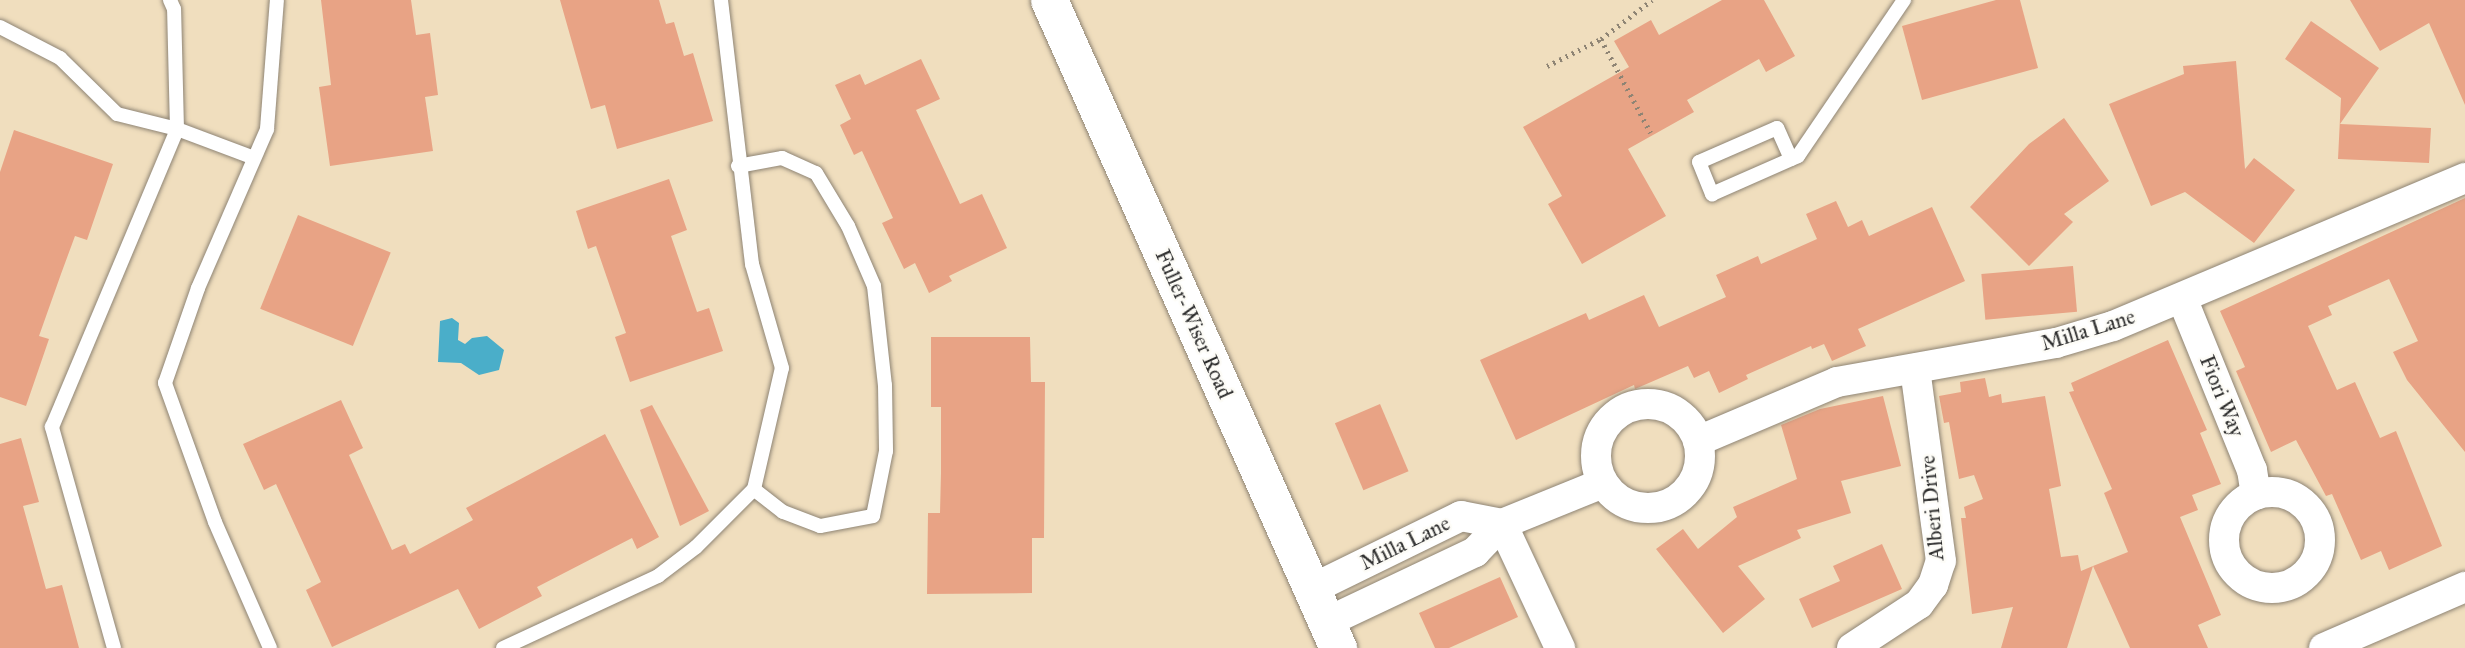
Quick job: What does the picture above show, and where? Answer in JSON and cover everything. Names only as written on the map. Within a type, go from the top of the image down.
[{"type":"street","name":"Fuller-Wiser Road","points":[[1049,0],[1333,635]]},
{"type":"street","name":"Milla Lane","points":[[1698,441],[1837,382],[2056,342],[2113,326],[2465,178]]},
{"type":"street","name":"Fiori Way","points":[[2182,298],[2252,470],[2256,495]]},
{"type":"street","name":"Alberi Drive","points":[[1852,648],[1919,604],[1933,585],[1941,561],[1915,369]]},
{"type":"street","points":[[1634,406],[1665,407],[1679,415],[1698,441],[1696,476],[1672,502],[1634,506],[1603,483],[1596,453],[1600,437],[1619,413],[1634,406]]},
{"type":"street","name":"Milla Lane","points":[[1333,635],[1475,552],[1502,524],[1603,483]]},
{"type":"street","name":"Milla Lane","points":[[1312,589],[1461,516],[1502,524]]},
{"type":"street","points":[[1502,524],[1560,648]]},
{"type":"street","points":[[2324,648],[2465,587]]},
{"type":"lane","points":[[114,648],[52,428],[177,130],[174,9],[170,0]]},
{"type":"lane","points":[[270,648],[215,522],[165,383],[198,288],[267,129],[277,0]]},
{"type":"lane","points":[[503,648],[658,576],[696,547],[754,489],[782,368],[752,264],[738,166],[721,0]]},
{"type":"lane","points":[[1791,159],[1777,128],[1699,162],[1712,194],[1798,156],[1905,0]]},
{"type":"lane","points":[[0,27],[60,58],[117,114],[177,130],[254,158]]},
{"type":"lane","points":[[738,166],[782,158],[816,173],[848,226],[874,286],[885,385],[886,451],[873,516],[820,526],[783,512],[754,489]]},
{"type":"path","points":[[1547,66],[1601,39],[1652,0]]},
{"type":"path","points":[[1601,39],[1651,133]]},
{"type":"water","points":[[452,318],[459,323],[458,340],[465,344],[472,338],[487,336],[504,350],[499,370],[479,375],[461,363],[438,362],[440,321]]},
{"type":"building","points":[[321,0],[411,0],[416,35],[430,33],[438,95],[425,97],[433,151],[330,166],[319,87],[331,85]]},
{"type":"building","points":[[560,0],[659,0],[666,24],[674,22],[684,56],[693,53],[713,121],[617,149],[605,105],[591,109]]},
{"type":"building","points":[[1722,0],[1764,0],[1795,56],[1766,72],[1759,59],[1687,100],[1694,112],[1628,149],[1666,216],[1582,264],[1548,204],[1562,196],[1523,127],[1629,67],[1614,41],[1651,20],[1659,35]]},
{"type":"building","points":[[1996,0],[2020,0],[2038,68],[1922,100],[1902,26]]},
{"type":"building","points":[[2350,0],[2465,0],[2465,105],[2429,23],[2380,51]]},
{"type":"building","points":[[2311,21],[2379,68],[2340,124],[2431,128],[2429,163],[2338,159],[2341,98],[2285,59]]},
{"type":"building","points":[[921,59],[940,99],[916,110],[960,204],[982,194],[1007,248],[949,276],[952,281],[929,293],[915,263],[904,269],[882,223],[893,218],[862,151],[854,155],[840,125],[851,119],[835,85],[860,74],[865,85]]},
{"type":"building","points":[[2236,61],[2245,169],[2254,158],[2295,190],[2254,243],[2185,192],[2151,206],[2109,104],[2184,74],[2183,66]]},
{"type":"building","points":[[2064,118],[2109,181],[2064,214],[2073,222],[2029,266],[1970,207],[2029,144]]},
{"type":"building","points":[[14,130],[113,164],[87,240],[75,236],[61,274],[39,336],[49,339],[26,406],[0,397],[0,172]]},
{"type":"building","points":[[669,179],[687,230],[671,236],[697,312],[709,308],[723,351],[630,382],[615,337],[626,333],[596,246],[588,249],[576,211]]},
{"type":"building","points":[[2465,198],[2465,452],[2407,380],[2393,352],[2418,341],[2389,279],[2328,306],[2332,315],[2308,326],[2337,390],[2355,382],[2380,438],[2396,431],[2442,546],[2389,570],[2381,551],[2361,560],[2332,494],[2326,496],[2296,440],[2271,452],[2236,371],[2245,367],[2220,311]]},
{"type":"building","points":[[1836,201],[1848,227],[1862,220],[1869,236],[1932,207],[1965,281],[1858,329],[1866,346],[1832,361],[1824,344],[1812,349],[1811,346],[1746,375],[1748,379],[1719,393],[1709,371],[1694,378],[1688,366],[1635,389],[1634,385],[1516,440],[1480,360],[1586,313],[1589,320],[1644,295],[1659,327],[1726,297],[1716,275],[1758,256],[1761,264],[1817,239],[1806,214]]},
{"type":"building","points":[[298,215],[391,252],[353,346],[260,309]]},
{"type":"building","points":[[2073,266],[2077,312],[1985,320],[1981,274]]},
{"type":"building","points":[[931,337],[1030,337],[1031,382],[1045,382],[1044,538],[1032,538],[1032,593],[927,594],[928,513],[940,513],[941,473],[941,407],[931,407]]},
{"type":"building","points":[[2168,340],[2207,430],[2200,433],[2221,484],[2192,495],[2198,510],[2180,517],[2221,615],[2198,625],[2208,648],[2130,648],[2093,566],[2128,552],[2104,493],[2112,489],[2069,392],[2074,391],[2071,383]]},
{"type":"building","points":[[1985,378],[1989,397],[2001,394],[2002,403],[2045,396],[2061,486],[2049,489],[2061,557],[2078,555],[2081,571],[2093,566],[2067,648],[2001,648],[2013,607],[1972,614],[1961,518],[1966,518],[1964,507],[1983,499],[1974,475],[1959,479],[1949,422],[1944,423],[1939,396],[1961,392],[1960,382]]},
{"type":"building","points":[[1883,396],[1901,466],[1841,481],[1851,513],[1797,530],[1801,538],[1738,566],[1765,599],[1723,633],[1656,549],[1683,529],[1698,549],[1737,517],[1733,507],[1797,479],[1781,425],[1820,409]]},
{"type":"building","points":[[341,400],[363,448],[349,455],[392,550],[405,544],[410,554],[473,520],[466,508],[605,434],[659,537],[637,549],[632,538],[537,587],[542,596],[479,629],[458,589],[332,647],[306,590],[321,582],[276,484],[264,490],[243,444]]},
{"type":"building","points":[[1380,404],[1409,471],[1363,490],[1335,423]]},
{"type":"building","points":[[652,405],[709,511],[680,526],[640,410]]},
{"type":"building","points":[[21,438],[39,502],[23,506],[46,589],[62,585],[79,648],[0,648],[0,444]]},
{"type":"building","points":[[1882,544],[1902,589],[1812,628],[1799,599],[1840,581],[1833,566]]},
{"type":"building","points":[[1500,577],[1518,617],[1449,648],[1435,648],[1419,613]]}]
